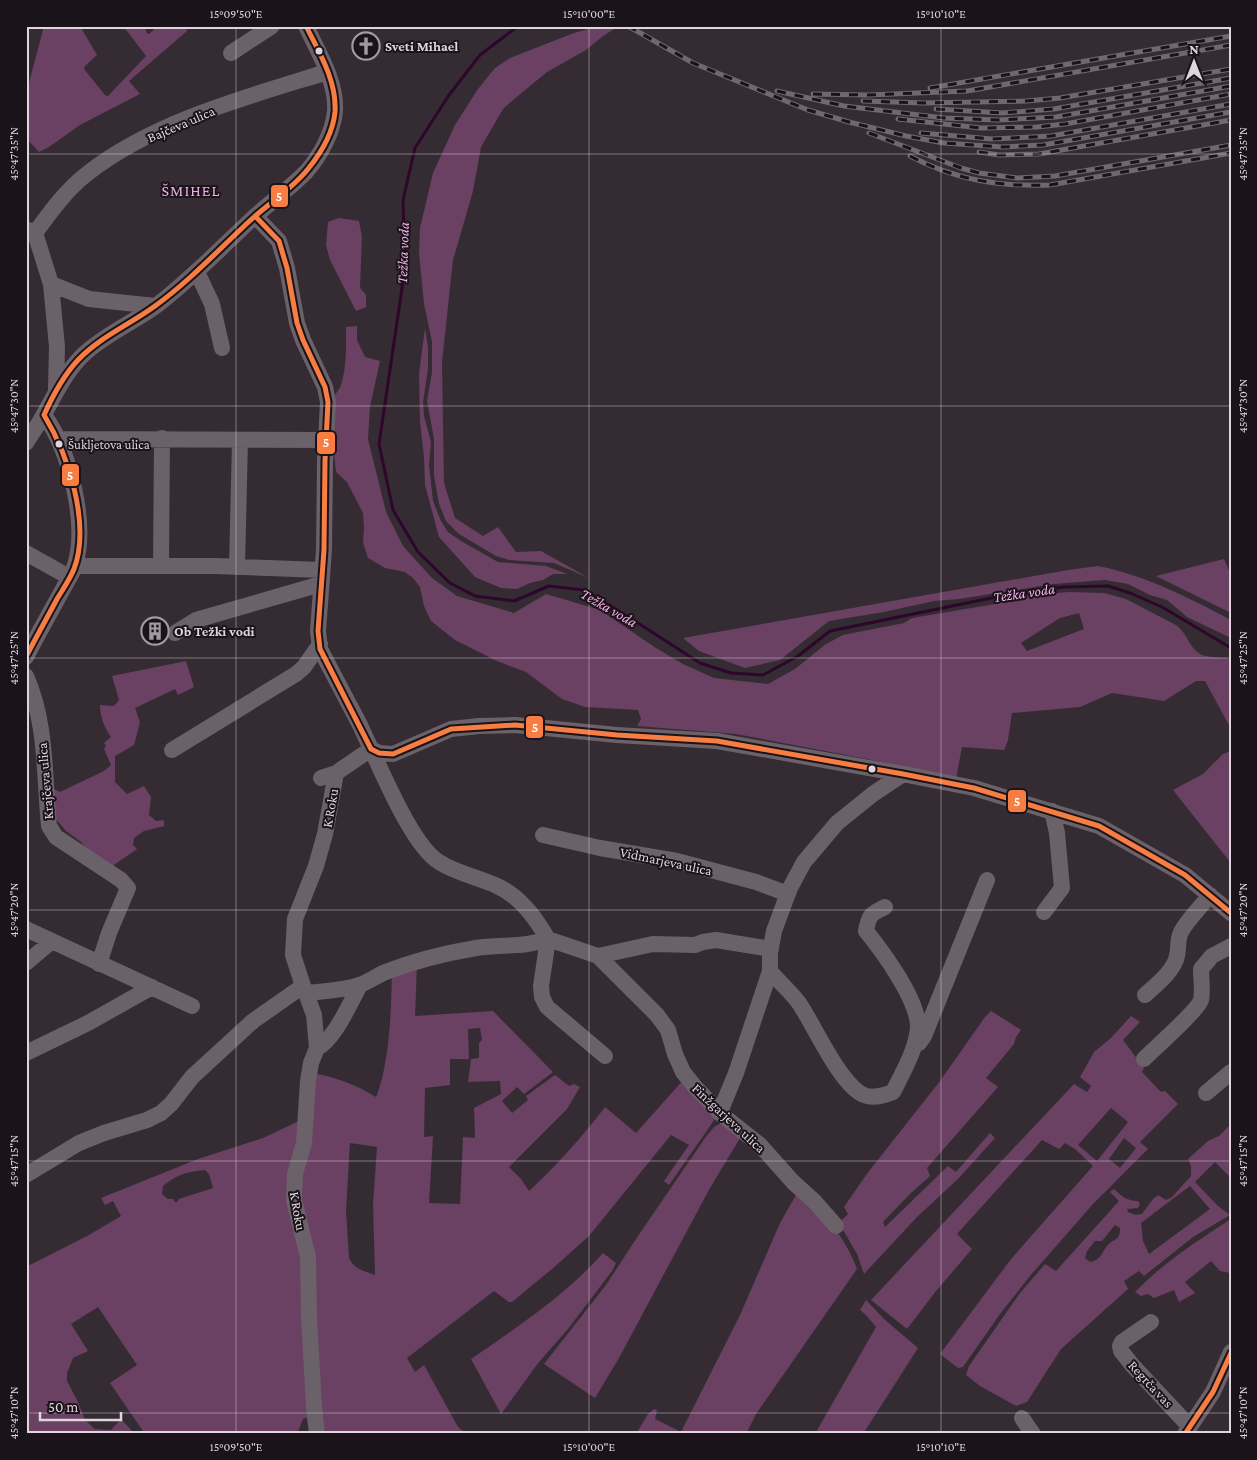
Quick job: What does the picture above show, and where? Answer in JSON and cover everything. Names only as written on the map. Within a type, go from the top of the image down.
[{"type":"street","points":[[231,52],[272,26]]},
{"type":"street","points":[[26,443],[56,390],[85,353],[109,334],[155,306],[197,272],[255,216],[306,171],[323,147],[333,122],[335,110],[332,86],[306,26]]},
{"type":"street","name":"Bajčeva ulica","points":[[30,230],[88,173],[118,153],[166,126],[327,72]]},
{"type":"street","points":[[255,216],[279,241],[284,256],[297,323],[325,387],[328,402],[322,577],[318,631],[320,649],[360,724],[407,821],[427,851],[438,862],[497,886],[515,897],[530,912],[548,939],[541,986],[542,997],[547,1008],[605,1056]]},
{"type":"street","points":[[30,230],[52,284],[57,347],[56,390]]},
{"type":"street","points":[[197,272],[212,304],[222,348]]},
{"type":"street","points":[[52,284],[89,299],[155,306]]},
{"type":"street","points":[[26,657],[72,572],[79,538],[78,509],[68,463],[54,428],[44,414]]},
{"type":"street","points":[[161,566],[162,438]]},
{"type":"street","points":[[59,439],[327,440]]},
{"type":"street","points":[[237,567],[240,440]]},
{"type":"street","points":[[26,553],[72,572],[161,566],[237,567],[322,577]]},
{"type":"street","points":[[175,633],[196,620],[322,577]]},
{"type":"street","points":[[172,750],[296,674],[304,667],[320,644]]},
{"type":"street","name":"Krajčeva ulica","points":[[26,676],[38,709],[44,747],[49,826],[56,837],[121,880],[128,888],[98,964]]},
{"type":"street","points":[[371,749],[379,753],[393,754],[451,729],[515,724],[618,735],[717,741],[902,774],[974,788],[1100,826],[1185,875],[1231,913]]},
{"type":"street","name":"K Roku","points":[[317,1434],[309,1316],[308,1258],[298,1220],[294,1192],[297,1166],[304,1142],[308,1081],[311,1063],[317,1048],[314,1015],[293,955],[293,938],[295,919],[316,866],[325,834],[328,775],[371,749]]},
{"type":"street","points":[[720,1112],[736,1074],[770,971],[774,931],[788,894],[804,862],[837,823],[902,774]]},
{"type":"street","points":[[1044,912],[1062,888],[1057,833],[1052,811]]},
{"type":"street","name":"Vidmarjeva ulica","points":[[543,835],[600,848],[677,861],[756,882],[788,894]]},
{"type":"street","points":[[770,971],[798,1002],[838,1069],[860,1093],[870,1097],[883,1096],[893,1092],[912,1053],[924,1036],[987,880]]},
{"type":"street","points":[[1145,995],[1164,977],[1173,965],[1177,956],[1180,935],[1185,925],[1210,895]]},
{"type":"street","points":[[885,907],[868,918],[866,931],[901,981],[914,1008],[918,1027],[912,1053]]},
{"type":"street","points":[[26,929],[192,1006]]},
{"type":"street","points":[[26,1176],[79,1143],[147,1120],[161,1113],[171,1104],[192,1078],[253,1021],[304,989],[332,991],[360,985],[411,963],[476,948],[536,943],[548,939]]},
{"type":"street","name":"Finžgarjeva ulica","points":[[548,939],[598,956],[657,1015],[668,1030],[683,1072],[695,1087],[720,1112],[760,1145],[836,1226]]},
{"type":"street","points":[[598,956],[654,944],[695,946],[703,942],[716,940],[771,949]]},
{"type":"street","points":[[26,963],[52,941]]},
{"type":"street","points":[[1144,1059],[1200,1003],[1202,998],[1201,969],[1212,956],[1231,946]]},
{"type":"street","points":[[317,1048],[323,1045],[330,1037],[360,985]]},
{"type":"street","points":[[26,1053],[88,1023],[152,987]]},
{"type":"street","points":[[1206,1093],[1231,1072]]},
{"type":"street","name":"Regrča vas","points":[[1151,1322],[1122,1342],[1120,1346],[1121,1351],[1188,1430],[1213,1392],[1231,1352]]},
{"type":"street","points":[[1022,1418],[1033,1434]]},
{"type":"shaded area","points":[[44,26],[80,26],[97,55],[84,69],[105,95],[108,96],[146,56],[121,26],[144,26],[149,34],[158,26],[185,26],[187,31],[129,81],[140,94],[80,125],[39,152],[26,138],[26,94]]},
{"type":"shaded area","points":[[599,26],[619,26],[586,50],[547,72],[513,100],[503,109],[481,147],[473,191],[453,260],[442,362],[444,483],[455,518],[483,536],[498,527],[516,552],[541,551],[589,578],[554,563],[509,560],[496,556],[459,534],[446,521],[439,504],[434,476],[434,439],[427,401],[432,372],[432,342],[424,304],[419,253],[420,228],[433,173],[455,125],[478,89],[495,68],[510,58],[574,33]]},
{"type":"shaded area","points":[[339,218],[359,221],[362,237],[360,288],[366,295],[366,307],[356,311],[330,260],[326,245],[328,222]]},
{"type":"shaded area","points":[[357,326],[357,340],[365,357],[380,361],[370,407],[368,439],[386,512],[403,546],[432,578],[457,596],[514,613],[546,594],[600,610],[656,648],[683,664],[714,678],[768,684],[795,669],[826,644],[843,635],[904,623],[912,618],[995,604],[1021,596],[1069,592],[1104,593],[1126,599],[1176,625],[1196,651],[1201,654],[1209,657],[1231,659],[1231,729],[1205,681],[1196,681],[1164,701],[1112,693],[1080,707],[1012,713],[1008,740],[1004,750],[962,747],[956,779],[867,759],[736,734],[637,726],[641,719],[638,710],[585,707],[562,699],[526,672],[497,661],[455,640],[431,621],[424,606],[420,587],[413,578],[405,572],[385,568],[368,558],[363,543],[363,513],[347,482],[336,472],[332,437],[332,402],[341,385],[344,371],[346,327]],"holes":[[[1079,613],[1084,629],[1027,651],[1021,643],[1060,618]]]},
{"type":"shaded area","points":[[425,328],[428,347],[428,369],[423,402],[424,416],[431,442],[429,465],[433,501],[441,521],[448,532],[498,562],[546,566],[567,574],[553,574],[543,580],[517,589],[501,588],[475,577],[439,537],[425,485],[420,422],[419,374]]},
{"type":"shaded area","points":[[1224,559],[1231,575],[1231,613],[1156,576]]},
{"type":"shaded area","points":[[1098,566],[1150,581],[1231,620],[1231,638],[1187,617],[1167,600],[1150,595],[1128,584],[1105,580],[1053,584],[959,599],[934,601],[829,621],[780,660],[745,668],[699,651],[683,638],[1068,570]]},
{"type":"shaded area","points":[[186,661],[194,687],[178,695],[175,689],[135,708],[140,722],[134,745],[115,756],[115,782],[127,794],[144,786],[151,797],[149,815],[156,821],[164,820],[164,826],[144,831],[134,838],[133,845],[137,849],[111,867],[94,859],[81,842],[66,831],[54,817],[49,787],[60,792],[104,771],[111,765],[104,749],[106,746],[104,743],[111,737],[103,721],[100,705],[114,706],[119,700],[112,676]]},
{"type":"shaded area","points":[[1231,751],[1230,862],[1173,790],[1203,774],[1223,754]]},
{"type":"shaded area","points":[[417,965],[415,1016],[493,1011],[553,1072],[524,1094],[517,1087],[502,1101],[512,1113],[528,1100],[526,1096],[555,1075],[569,1086],[574,1084],[580,1087],[567,1109],[509,1167],[521,1179],[529,1191],[569,1150],[605,1107],[636,1133],[685,1078],[717,1116],[669,1185],[664,1181],[689,1145],[671,1135],[589,1236],[552,1269],[512,1302],[509,1302],[494,1291],[407,1358],[415,1372],[424,1365],[458,1427],[467,1434],[390,1434],[388,1431],[385,1434],[325,1434],[318,1395],[319,1353],[299,1209],[313,1073],[346,1082],[376,1097],[381,1083],[387,1052],[392,972]],"holes":[[[480,1028],[482,1040],[479,1043],[479,1058],[471,1059],[468,1082],[500,1081],[501,1094],[474,1108],[475,1138],[463,1137],[460,1204],[429,1203],[433,1136],[424,1137],[425,1088],[450,1085],[450,1059],[469,1059],[468,1029]],[[350,1143],[377,1147],[373,1205],[375,1275],[363,1271],[351,1262],[349,1258],[346,1210]]]},
{"type":"shaded area","points":[[991,1011],[1021,1030],[1014,1044],[986,1078],[998,1087],[927,1168],[930,1176],[883,1222],[885,1227],[948,1166],[956,1172],[990,1133],[995,1138],[959,1178],[917,1217],[864,1274],[857,1254],[839,1223],[848,1214],[844,1207],[866,1175],[940,1081]]},
{"type":"shaded area","points":[[1131,1016],[1140,1022],[1123,1040],[1144,1068],[1142,1072],[1161,1092],[1165,1091],[1178,1104],[1140,1142],[1148,1149],[1093,1204],[1030,1276],[1000,1314],[963,1367],[958,1368],[940,1354],[1011,1259],[1093,1166],[1075,1149],[1065,1143],[1059,1149],[1042,1140],[957,1234],[972,1249],[907,1329],[871,1300],[1074,1084],[1087,1092],[1091,1086],[1080,1077],[1094,1052],[1111,1038]],"holes":[[[1111,1108],[1128,1122],[1097,1161],[1078,1145]],[[1124,1138],[1136,1148],[1120,1168],[1109,1159]]]},
{"type":"shaded area","points":[[303,1119],[301,1255],[309,1417],[303,1419],[297,1434],[145,1434],[110,1383],[137,1365],[98,1307],[71,1324],[88,1351],[73,1358],[67,1373],[67,1381],[85,1420],[95,1429],[111,1430],[121,1419],[135,1434],[26,1434],[26,1267],[89,1235],[121,1216],[113,1201],[105,1205],[101,1198],[198,1159],[263,1138]],"holes":[[[205,1170],[209,1174],[213,1188],[179,1199],[176,1203],[173,1199],[168,1199],[162,1194],[163,1186],[178,1176]]]},
{"type":"shaded area","points":[[723,1122],[743,1133],[710,1188],[619,1358],[595,1398],[544,1364],[606,1285],[705,1138],[714,1127]]},
{"type":"shaded area","points":[[1231,1124],[1231,1178],[1215,1162],[1195,1182],[1218,1206],[1230,1215],[1193,1237],[1144,1276],[1139,1271],[1124,1281],[1128,1289],[1061,1349],[1027,1402],[1016,1406],[980,1386],[966,1375],[969,1366],[1020,1293],[1045,1264],[1056,1271],[1119,1201],[1110,1192],[1114,1189],[1124,1198],[1138,1201],[1140,1204],[1138,1208],[1127,1209],[1128,1212],[1136,1215],[1142,1214],[1158,1195],[1166,1200],[1172,1197],[1191,1176],[1191,1166],[1188,1159],[1208,1141],[1219,1136]],"holes":[[[1190,1186],[1210,1209],[1149,1254],[1143,1241],[1141,1223]],[[1115,1225],[1120,1228],[1119,1236],[1107,1245],[1100,1257],[1090,1262],[1085,1258],[1087,1251],[1095,1241],[1102,1241]]]},
{"type":"shaded area","points":[[800,1188],[840,1235],[857,1269],[756,1414],[746,1434],[636,1434],[648,1414],[654,1409],[657,1410],[655,1419],[681,1432],[740,1315],[780,1223]]},
{"type":"shaded area","points":[[1231,1219],[1231,1273],[1220,1271],[1211,1261],[1185,1282],[1195,1293],[1179,1302],[1174,1290],[1154,1298],[1148,1294],[1141,1296],[1135,1292],[1169,1262]]},
{"type":"shaded area","points":[[603,1253],[616,1263],[612,1271],[568,1329],[539,1362],[501,1414],[471,1359],[557,1297]]},
{"type":"shaded area","points":[[866,1300],[884,1319],[918,1348],[863,1434],[815,1434],[876,1327],[860,1310]]},
{"type":"waterway","name":"Težka voda","points":[[518,26],[480,55],[449,95],[415,148],[403,200],[405,268],[379,444],[393,510],[418,552],[450,583],[475,596],[514,601],[549,586],[584,590],[700,663],[731,673],[763,675],[798,656],[830,631],[1006,595],[1064,587],[1108,586],[1130,593],[1162,607],[1231,648]]},
{"type":"railway","points":[[628,26],[693,63],[808,110],[906,136],[944,143],[1003,147],[1043,145],[1231,112]]},
{"type":"railway","points":[[930,88],[1231,36]]},
{"type":"railway","points":[[813,94],[868,95],[967,91],[1231,45]]},
{"type":"railway","points":[[863,101],[924,103],[1026,101],[1060,98],[1231,69]]},
{"type":"railway","points":[[936,109],[1002,113],[1054,109],[1231,78]]},
{"type":"railway","points":[[777,91],[844,106],[944,118],[998,120],[1056,117],[1231,86]]},
{"type":"railway","points":[[898,119],[981,128],[1037,127],[1065,124],[1231,94]]},
{"type":"railway","points":[[921,133],[992,139],[1051,136],[1231,104]]},
{"type":"railway","points":[[979,152],[999,155],[1039,154],[1231,120]]},
{"type":"railway","points":[[869,133],[961,168],[979,173],[1017,178],[1055,176],[1231,145]]},
{"type":"railway","points":[[910,156],[944,171],[978,180],[1013,185],[1050,185],[1231,153]]},
{"type":"transit line","name":"5","points":[[26,657],[72,573],[79,551],[78,511],[69,469],[44,415],[63,379],[78,360],[105,338],[145,313],[181,285],[254,217],[296,182],[317,156],[332,128],[335,100],[326,67],[306,26]]},
{"type":"transit line","name":"5","points":[[255,216],[279,241],[287,268],[297,323],[325,387],[328,402],[324,550],[318,631],[320,649],[371,749],[379,753],[393,754],[451,729],[515,725],[617,735],[717,741],[903,774],[974,788],[1099,826],[1185,875],[1231,913]]},
{"type":"transit line","name":"5","points":[[1185,1434],[1213,1392],[1231,1353]]},
{"type":"place","name":"Sveti Mihael","points":[[366,46]]},
{"type":"place","name":"Šukljetova ulica","points":[[59,444]]},
{"type":"place","name":"Ob Težki vodi","points":[[155,631]]},
{"type":"district","name":"ŠMIHEL","points":[[191,190]]}]
